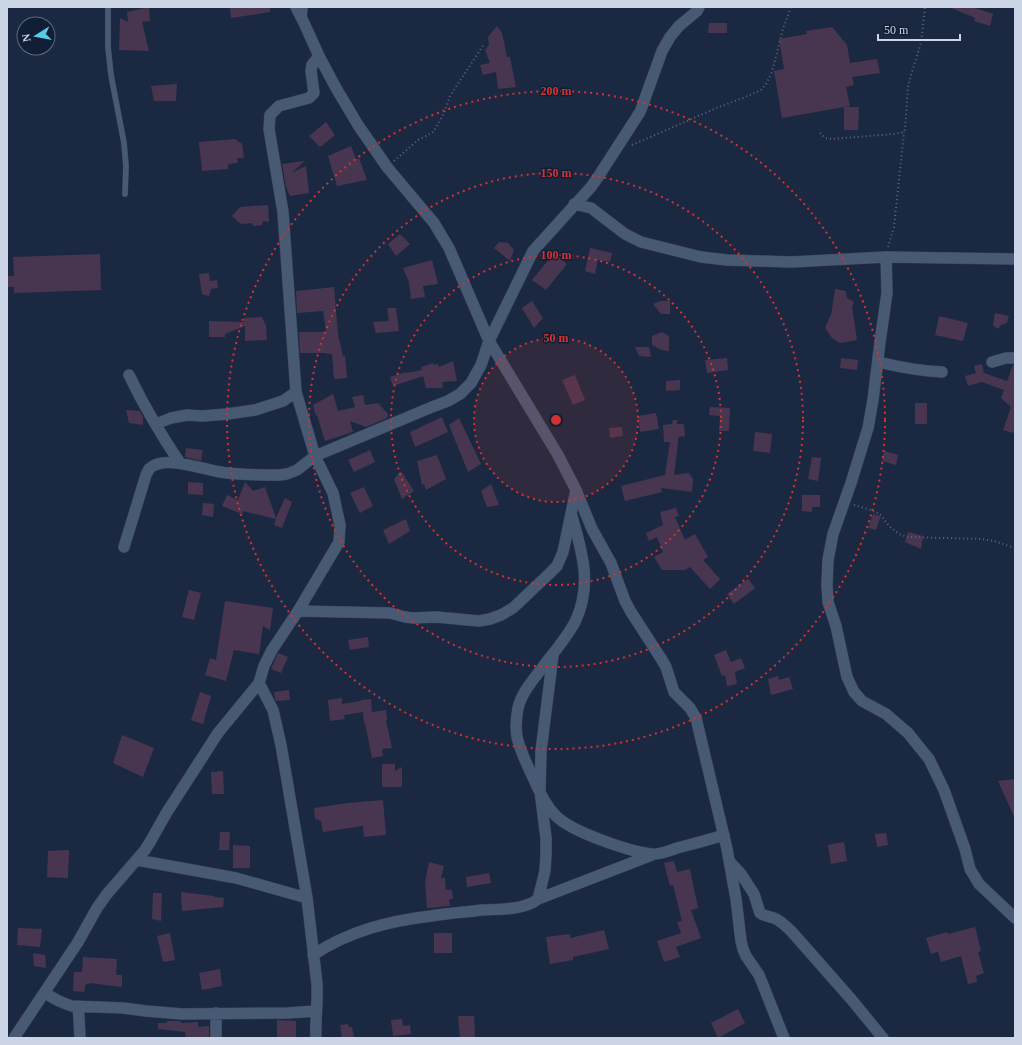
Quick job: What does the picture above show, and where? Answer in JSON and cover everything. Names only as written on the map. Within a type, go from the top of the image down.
[{"type":"street","points":[[296,7],[319,56],[358,125],[387,166],[434,223],[449,248],[489,341],[542,429],[576,490],[592,529],[611,563],[625,601],[666,667],[674,692],[690,708],[696,718],[730,862],[743,949],[759,975],[784,1038]]},
{"type":"street","points":[[124,547],[146,475],[149,469],[155,466],[162,463],[180,463],[228,474],[287,474],[297,470],[315,456],[432,407],[448,402],[460,394],[471,383],[481,365],[489,341],[533,251],[590,187],[613,154],[644,104],[662,51],[670,37],[679,26],[697,11],[699,7]]},
{"type":"street","points":[[14,1038],[78,942],[97,908],[150,842],[167,812],[218,733],[259,683],[264,666],[272,650],[298,611],[339,542],[340,525],[333,493],[315,456],[296,392],[283,212],[269,129],[270,115],[279,106],[310,98],[314,93],[311,71],[312,65],[319,56]]},
{"type":"street","points":[[574,204],[591,208],[626,234],[641,242],[701,257],[727,260],[791,262],[886,257],[1015,259]]},
{"type":"street","points":[[886,257],[887,293],[874,400],[868,428],[851,483],[832,534],[828,560],[828,602],[836,626],[847,677],[854,692],[862,701],[886,714],[908,733],[929,759],[944,790],[965,849],[970,869],[979,884],[1015,918]]},
{"type":"street","points":[[992,362],[1006,358],[1015,358]]},
{"type":"street","points":[[878,362],[927,372],[942,372]]},
{"type":"street","points":[[129,375],[138,394],[180,463]]},
{"type":"street","points":[[156,424],[171,418],[187,415],[203,416],[255,410],[283,401],[296,392]]},
{"type":"street","points":[[298,611],[390,613],[414,618],[436,617],[479,621],[501,615],[513,608],[557,566],[563,552],[576,490]]},
{"type":"street","points":[[572,513],[584,567],[584,591],[580,610],[566,637],[525,691],[519,705],[516,720],[517,740],[546,803],[556,816],[574,829],[606,842],[652,855]]},
{"type":"street","points":[[538,899],[545,871],[546,855],[546,838],[540,791],[541,751],[553,654]]},
{"type":"street","points":[[259,683],[270,703],[277,724],[307,898],[317,984],[315,1027],[316,1038]]},
{"type":"street","points":[[313,955],[326,946],[372,927],[429,916],[510,908],[531,904],[538,899],[652,855],[724,836]]},
{"type":"street","points":[[136,860],[236,878],[307,898]]},
{"type":"street","points":[[730,862],[741,874],[754,894],[760,913],[762,915],[775,918],[783,923],[792,932],[883,1038]]},
{"type":"street","points":[[45,993],[64,1004],[78,1007],[123,1008],[182,1014],[287,1013],[316,1010]]},
{"type":"street","points":[[78,1007],[80,1018],[80,1038]]},
{"type":"street","points":[[216,1014],[216,1038]]},
{"type":"lane","points":[[108,7],[108,47],[111,75],[124,143],[126,166],[125,194]]},
{"type":"lane","points":[[304,23],[305,7]]},
{"type":"path","points":[[613,154],[761,90],[772,72],[783,29],[791,7]]},
{"type":"path","points":[[886,257],[894,227],[908,87],[921,43],[925,7]]},
{"type":"path","points":[[387,166],[418,140],[433,132],[445,111],[450,96],[484,44]]},
{"type":"path","points":[[820,133],[825,138],[831,139],[904,132]]},
{"type":"path","points":[[844,502],[868,508],[880,514],[889,526],[900,534],[908,537],[981,538],[1015,548]]},
{"type":"building","points":[[149,7],[150,21],[142,22],[149,51],[119,50],[120,18],[128,22],[127,12]]},
{"type":"building","points":[[230,7],[270,7],[270,12],[231,18]]},
{"type":"building","points":[[949,7],[972,7],[993,14],[990,26],[974,21],[975,18]]},
{"type":"building","points":[[709,23],[727,23],[727,33],[708,33]]},
{"type":"building","points":[[497,26],[502,33],[507,57],[510,57],[516,87],[498,89],[496,72],[483,75],[480,65],[490,63],[485,50],[489,45],[488,37]]},
{"type":"building","points":[[832,27],[847,45],[850,63],[877,59],[880,73],[852,77],[854,85],[846,87],[850,106],[782,118],[774,71],[784,69],[779,39],[807,34],[806,31]]},
{"type":"building","points":[[177,84],[176,101],[154,101],[151,86]]},
{"type":"building","points":[[844,107],[859,107],[858,130],[844,130]]},
{"type":"building","points":[[326,122],[335,135],[320,147],[309,136]]},
{"type":"building","points":[[235,139],[242,144],[244,158],[237,158],[238,163],[228,164],[228,169],[202,171],[199,142]]},
{"type":"building","points":[[351,146],[356,159],[359,158],[367,180],[337,186],[328,156]]},
{"type":"building","points":[[305,161],[291,173],[306,166],[309,193],[290,196],[286,187],[282,164]]},
{"type":"building","points":[[268,205],[269,222],[263,221],[262,225],[253,226],[252,223],[241,224],[232,216],[240,207]]},
{"type":"building","points":[[400,234],[410,244],[396,256],[388,244]]},
{"type":"building","points":[[499,242],[508,243],[514,250],[510,261],[494,248]]},
{"type":"building","points":[[590,248],[612,253],[610,262],[598,260],[595,274],[585,271]]},
{"type":"building","points":[[554,253],[567,264],[546,290],[532,280]]},
{"type":"building","points":[[100,254],[101,290],[14,293],[14,287],[7,287],[7,276],[14,276],[13,257]]},
{"type":"building","points":[[432,260],[438,284],[423,286],[425,297],[411,299],[409,282],[403,268]]},
{"type":"building","points":[[209,273],[210,281],[217,280],[218,288],[211,289],[209,296],[202,294],[199,274]]},
{"type":"building","points":[[334,287],[338,334],[343,356],[345,356],[347,378],[334,379],[332,354],[300,353],[299,332],[326,332],[323,311],[297,313],[296,291]]},
{"type":"building","points":[[835,289],[846,291],[847,298],[854,302],[852,307],[857,340],[840,343],[832,338],[825,328],[831,316]]},
{"type":"building","points":[[532,301],[543,318],[534,328],[522,308]]},
{"type":"building","points":[[661,301],[670,301],[670,314],[661,314],[653,304]]},
{"type":"building","points":[[387,308],[396,308],[399,331],[376,333],[373,322],[389,321]]},
{"type":"building","points":[[995,313],[1009,316],[1007,323],[1001,325],[998,329],[993,325]]},
{"type":"building","points":[[939,316],[968,323],[963,341],[935,335]]},
{"type":"building","points":[[262,317],[266,326],[267,340],[245,341],[245,326],[225,334],[225,337],[209,337],[209,321],[244,322],[244,318]]},
{"type":"building","points":[[662,332],[669,337],[669,351],[662,350],[652,345],[652,336]]},
{"type":"building","points":[[635,347],[649,347],[651,357],[639,356]]},
{"type":"building","points":[[727,358],[728,370],[707,373],[705,360]]},
{"type":"building","points":[[841,358],[858,360],[857,370],[840,368]]},
{"type":"building","points":[[453,361],[457,381],[442,382],[443,388],[426,388],[423,376],[393,386],[390,377],[406,372],[422,370],[421,367],[433,363],[434,365],[438,364],[439,367]]},
{"type":"building","points":[[982,364],[984,373],[1007,381],[1013,365],[1015,365],[1015,428],[1013,433],[1003,430],[1011,407],[1001,398],[1004,390],[982,382],[968,386],[965,376],[976,373],[974,366]]},
{"type":"building","points":[[575,375],[585,400],[573,405],[562,380]]},
{"type":"building","points":[[680,380],[680,390],[666,391],[666,381]]},
{"type":"building","points":[[333,394],[338,411],[355,407],[352,397],[363,395],[365,405],[378,403],[388,414],[387,418],[366,427],[350,421],[353,432],[325,441],[313,405]]},
{"type":"building","points":[[915,403],[927,403],[927,424],[915,424]]},
{"type":"building","points":[[710,407],[730,408],[729,431],[719,431],[720,416],[709,415]]},
{"type":"building","points":[[126,410],[140,411],[143,417],[143,425],[129,423]]},
{"type":"building","points":[[656,413],[659,429],[640,432],[638,416]]},
{"type":"building","points":[[442,417],[448,432],[415,447],[410,432]]},
{"type":"building","points":[[459,418],[481,464],[468,472],[449,425]]},
{"type":"building","points":[[673,420],[677,420],[677,424],[684,424],[685,436],[678,437],[674,475],[689,473],[693,479],[692,492],[661,488],[662,492],[625,501],[621,486],[665,475],[670,442],[664,442],[663,425],[672,424]]},
{"type":"building","points":[[622,427],[623,436],[610,438],[609,428]]},
{"type":"building","points":[[755,432],[772,434],[770,453],[753,451]]},
{"type":"building","points":[[186,448],[203,450],[201,461],[185,457]]},
{"type":"building","points":[[370,450],[375,462],[354,472],[348,460]]},
{"type":"building","points":[[884,451],[898,455],[896,465],[882,461]]},
{"type":"building","points":[[437,455],[446,479],[426,490],[424,484],[422,485],[417,461]]},
{"type":"building","points":[[812,457],[821,458],[818,481],[808,479]]},
{"type":"building","points":[[401,471],[414,491],[402,499],[394,479]]},
{"type":"building","points":[[188,482],[203,483],[203,495],[188,494]]},
{"type":"building","points":[[245,482],[253,491],[265,487],[276,518],[285,498],[292,502],[282,528],[274,525],[276,519],[243,511],[242,514],[222,506],[227,495],[238,500]]},
{"type":"building","points":[[491,484],[499,505],[487,507],[481,491]]},
{"type":"building","points":[[364,487],[373,506],[360,513],[350,493]]},
{"type":"building","points":[[802,495],[820,495],[820,507],[812,507],[812,512],[802,511]]},
{"type":"building","points":[[203,503],[214,504],[213,517],[202,515]]},
{"type":"building","points":[[676,508],[679,516],[675,517],[685,540],[695,534],[708,557],[703,560],[720,579],[710,589],[690,567],[685,570],[662,570],[654,557],[663,552],[657,537],[649,541],[646,533],[663,525],[660,512]]},
{"type":"building","points":[[873,514],[881,516],[876,530],[868,528]]},
{"type":"building","points":[[406,519],[410,531],[389,544],[383,530]]},
{"type":"building","points":[[908,532],[923,536],[921,549],[905,542]]},
{"type":"building","points":[[748,579],[755,588],[734,604],[727,594]]},
{"type":"building","points":[[189,590],[201,593],[194,620],[182,617]]},
{"type":"building","points":[[225,601],[273,608],[270,630],[263,626],[259,654],[234,650],[226,681],[205,675],[210,658],[216,660]]},
{"type":"building","points":[[368,637],[369,647],[350,650],[348,640]]},
{"type":"building","points":[[726,650],[731,662],[741,658],[745,668],[735,672],[737,684],[727,686],[725,675],[722,676],[714,655]]},
{"type":"building","points":[[278,653],[288,657],[281,673],[271,669]]},
{"type":"building","points":[[778,676],[779,680],[789,677],[793,689],[771,695],[768,679]]},
{"type":"building","points":[[289,690],[290,700],[276,701],[274,692]]},
{"type":"building","points":[[200,692],[211,696],[203,724],[191,720]]},
{"type":"building","points":[[342,698],[342,704],[371,699],[372,712],[386,710],[386,721],[392,748],[382,749],[383,756],[372,758],[365,723],[364,724],[363,712],[344,715],[345,719],[330,721],[328,700]]},
{"type":"building","points":[[122,735],[154,748],[143,777],[113,763]]},
{"type":"building","points":[[382,764],[395,764],[395,771],[402,767],[402,787],[382,787]]},
{"type":"building","points":[[223,771],[224,794],[212,794],[211,772]]},
{"type":"building","points":[[1015,779],[1015,819],[998,781]]},
{"type":"building","points":[[383,800],[386,835],[364,837],[363,826],[323,832],[321,821],[315,819],[314,808]]},
{"type":"building","points":[[220,832],[230,832],[229,850],[219,850]]},
{"type":"building","points":[[886,833],[888,845],[877,847],[875,834]]},
{"type":"building","points":[[844,842],[847,861],[831,864],[828,845]]},
{"type":"building","points":[[233,845],[250,846],[250,868],[233,868]]},
{"type":"building","points":[[69,850],[68,878],[47,877],[48,851]]},
{"type":"building","points":[[674,861],[677,872],[690,869],[698,908],[691,910],[701,938],[676,947],[680,957],[664,962],[657,941],[681,933],[677,922],[682,921],[673,885],[670,886],[664,863]]},
{"type":"building","points":[[429,862],[444,866],[441,878],[445,878],[446,890],[452,890],[453,898],[449,900],[450,906],[427,908],[425,882]]},
{"type":"building","points":[[489,873],[491,883],[467,887],[466,877]]},
{"type":"building","points":[[181,892],[224,898],[223,907],[182,911]]},
{"type":"building","points":[[153,893],[162,893],[161,921],[152,919]]},
{"type":"building","points":[[975,927],[981,951],[978,952],[984,973],[976,976],[977,982],[968,984],[961,956],[941,962],[938,952],[931,954],[926,938],[947,932],[948,934]]},
{"type":"building","points":[[18,928],[42,929],[40,947],[17,945]]},
{"type":"building","points":[[604,930],[609,949],[573,957],[573,960],[550,964],[546,937],[570,934],[570,938]]},
{"type":"building","points":[[170,933],[175,960],[163,962],[157,936]]},
{"type":"building","points":[[434,933],[452,933],[452,953],[434,953]]},
{"type":"building","points":[[33,953],[45,955],[46,968],[34,966]]},
{"type":"building","points":[[83,957],[117,959],[116,975],[122,975],[122,987],[89,983],[86,984],[84,992],[73,991],[74,972],[82,972]]},
{"type":"building","points":[[220,969],[222,986],[202,990],[199,973]]},
{"type":"building","points":[[738,1009],[745,1023],[718,1038],[711,1023]]},
{"type":"building","points":[[458,1016],[474,1016],[475,1038],[460,1038]]},
{"type":"building","points":[[402,1019],[403,1026],[410,1025],[411,1034],[393,1036],[391,1020]]},
{"type":"building","points":[[277,1020],[296,1021],[296,1038],[277,1038]]},
{"type":"building","points":[[167,1021],[181,1021],[181,1023],[198,1022],[198,1027],[209,1026],[209,1038],[186,1038],[185,1032],[158,1029],[158,1023],[167,1023]]},
{"type":"building","points":[[348,1024],[349,1027],[352,1027],[354,1037],[342,1038],[340,1025]]}]
